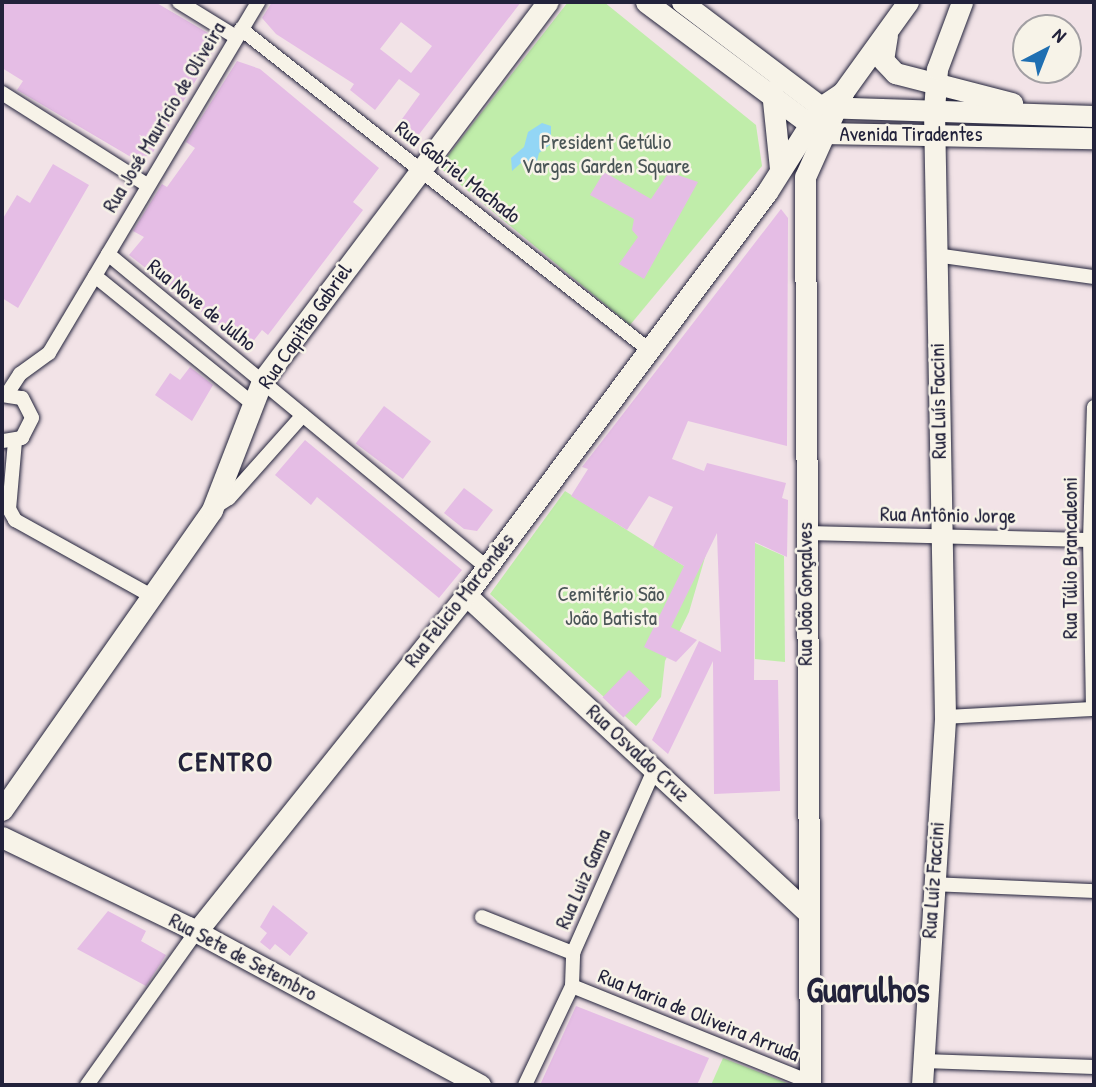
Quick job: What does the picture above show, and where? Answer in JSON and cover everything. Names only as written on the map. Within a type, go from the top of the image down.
[{"type":"main road","name":"Rua Capitão Gabriel","points":[[2,810],[212,510],[262,382],[548,2]]},
{"type":"main road","name":"Avenida Tiradentes","points":[[646,2],[772,98],[826,114],[933,135],[1094,138]]},
{"type":"main road","name":"Avenida Tiradentes","points":[[682,2],[826,114],[934,110],[1094,116]]},
{"type":"main road","points":[[826,114],[908,2]]},
{"type":"main road","name":"Rua Luís Faccini","points":[[945,717],[933,135],[935,85],[962,2]]},
{"type":"main road","points":[[888,32],[883,60],[887,66],[935,85],[1055,113]]},
{"type":"main road","points":[[773,72],[772,98],[780,169]]},
{"type":"main road","name":"Rua Felicio Marcondes","points":[[197,931],[487,567],[780,169],[826,114]]},
{"type":"main road","name":"Rua João Gonçalves","points":[[810,1084],[804,533],[805,177],[826,114]]},
{"type":"main road","name":"Rua Osvaldo Cruz","points":[[466,594],[808,913]]},
{"type":"main road","name":"Rua Luíz Faccini","points":[[922,1085],[932,884],[945,717]]},
{"type":"main road","name":"Rua Sete de Setembro","points":[[2,838],[197,931],[480,1085]]},
{"type":"street","name":"Rua Gabriel Machado","points":[[179,2],[238,33],[423,171],[649,350]]},
{"type":"street","name":"Rua José Maurício de Oliveira","points":[[4,395],[20,374],[48,353],[258,2]]},
{"type":"street","points":[[2,93],[147,185]]},
{"type":"street","name":"Rua Nove de Julho","points":[[108,254],[487,567]]},
{"type":"street","points":[[935,255],[1094,277]]},
{"type":"street","name":"Rua Nove de Julho","points":[[95,276],[253,404]]},
{"type":"street","points":[[4,395],[22,398],[31,410],[27,433],[8,441],[9,509],[15,520],[150,595]]},
{"type":"street","name":"Rua Túlio Brancaleoni","points":[[1094,407],[1090,540],[1094,709]]},
{"type":"street","points":[[212,510],[229,498],[303,415]]},
{"type":"street","name":"Rua Antônio Jorge","points":[[804,533],[1090,540]]},
{"type":"street","points":[[945,717],[1094,709]]},
{"type":"street","name":"Rua Luiz Gama","points":[[525,1085],[572,986],[573,953],[655,768]]},
{"type":"street","points":[[932,884],[1094,891]]},
{"type":"street","points":[[482,917],[573,953]]},
{"type":"street","name":"Rua Felicio Marcondes","points":[[87,1085],[197,931]]},
{"type":"street","name":"Rua Maria de Oliveira Arruda","points":[[572,986],[810,1084]]},
{"type":"street","points":[[923,1061],[1094,1067]]},
{"type":"green space","name":"President Getúlio Vargas Garden Square","points":[[568,2],[604,2],[756,125],[762,166],[630,325],[439,167]]},
{"type":"green space","name":"Cemitério São João Batista","points":[[565,491],[684,566],[706,554],[689,612],[665,661],[661,697],[636,726],[490,594]]},
{"type":"green space","points":[[755,543],[784,556],[785,662],[755,659]]},
{"type":"green space","points":[[723,1058],[792,1085],[711,1085]]},
{"type":"water","points":[[542,123],[551,126],[551,144],[539,153],[535,169],[521,163],[512,171],[511,158],[524,147],[528,132]]},
{"type":"building","points":[[2,2],[155,2],[208,33],[215,48],[152,154],[136,160],[17,90],[23,81],[2,68]]},
{"type":"building","points":[[272,2],[521,2],[417,137],[397,126],[420,94],[399,79],[375,110],[350,90],[354,84],[276,34],[262,18]],"holes":[[[401,22],[432,46],[411,73],[380,49]]]},
{"type":"building","points":[[237,61],[260,69],[379,168],[353,202],[363,210],[268,335],[262,330],[248,348],[129,255],[144,237],[133,231],[162,184],[167,187],[195,148],[186,142]]},
{"type":"building","points":[[53,164],[89,185],[18,308],[2,298],[2,220],[17,195],[30,203]]},
{"type":"building","points":[[604,172],[651,199],[669,172],[698,182],[644,279],[619,264],[638,237],[632,230],[634,219],[590,195]]},
{"type":"building","points":[[781,209],[788,218],[787,446],[688,421],[672,459],[704,471],[707,463],[786,483],[782,498],[788,500],[787,557],[755,542],[754,680],[778,680],[780,791],[714,794],[713,661],[668,754],[652,740],[699,641],[721,652],[717,533],[671,627],[697,640],[676,662],[644,647],[684,566],[653,547],[673,507],[649,496],[627,530],[571,496],[588,469],[582,467]]},
{"type":"building","points":[[190,367],[213,385],[192,421],[155,395],[170,373],[180,380]]},
{"type":"building","points":[[384,406],[431,442],[403,479],[356,444]]},
{"type":"building","points":[[305,440],[462,570],[439,598],[317,497],[311,505],[275,475]]},
{"type":"building","points":[[464,488],[493,510],[477,531],[464,529],[444,513]]},
{"type":"building","points":[[629,670],[650,690],[623,717],[603,697]]},
{"type":"building","points":[[273,905],[308,933],[290,956],[275,944],[270,950],[260,942],[267,933],[260,927]]},
{"type":"building","points":[[108,911],[146,931],[141,941],[166,955],[146,986],[77,949]]},
{"type":"building","points":[[576,1006],[709,1058],[697,1085],[540,1085]]},
{"type":"district","name":"CENTRO","points":[[226,761]]},
{"type":"district","name":"Guarulhos","points":[[868,990]]}]
